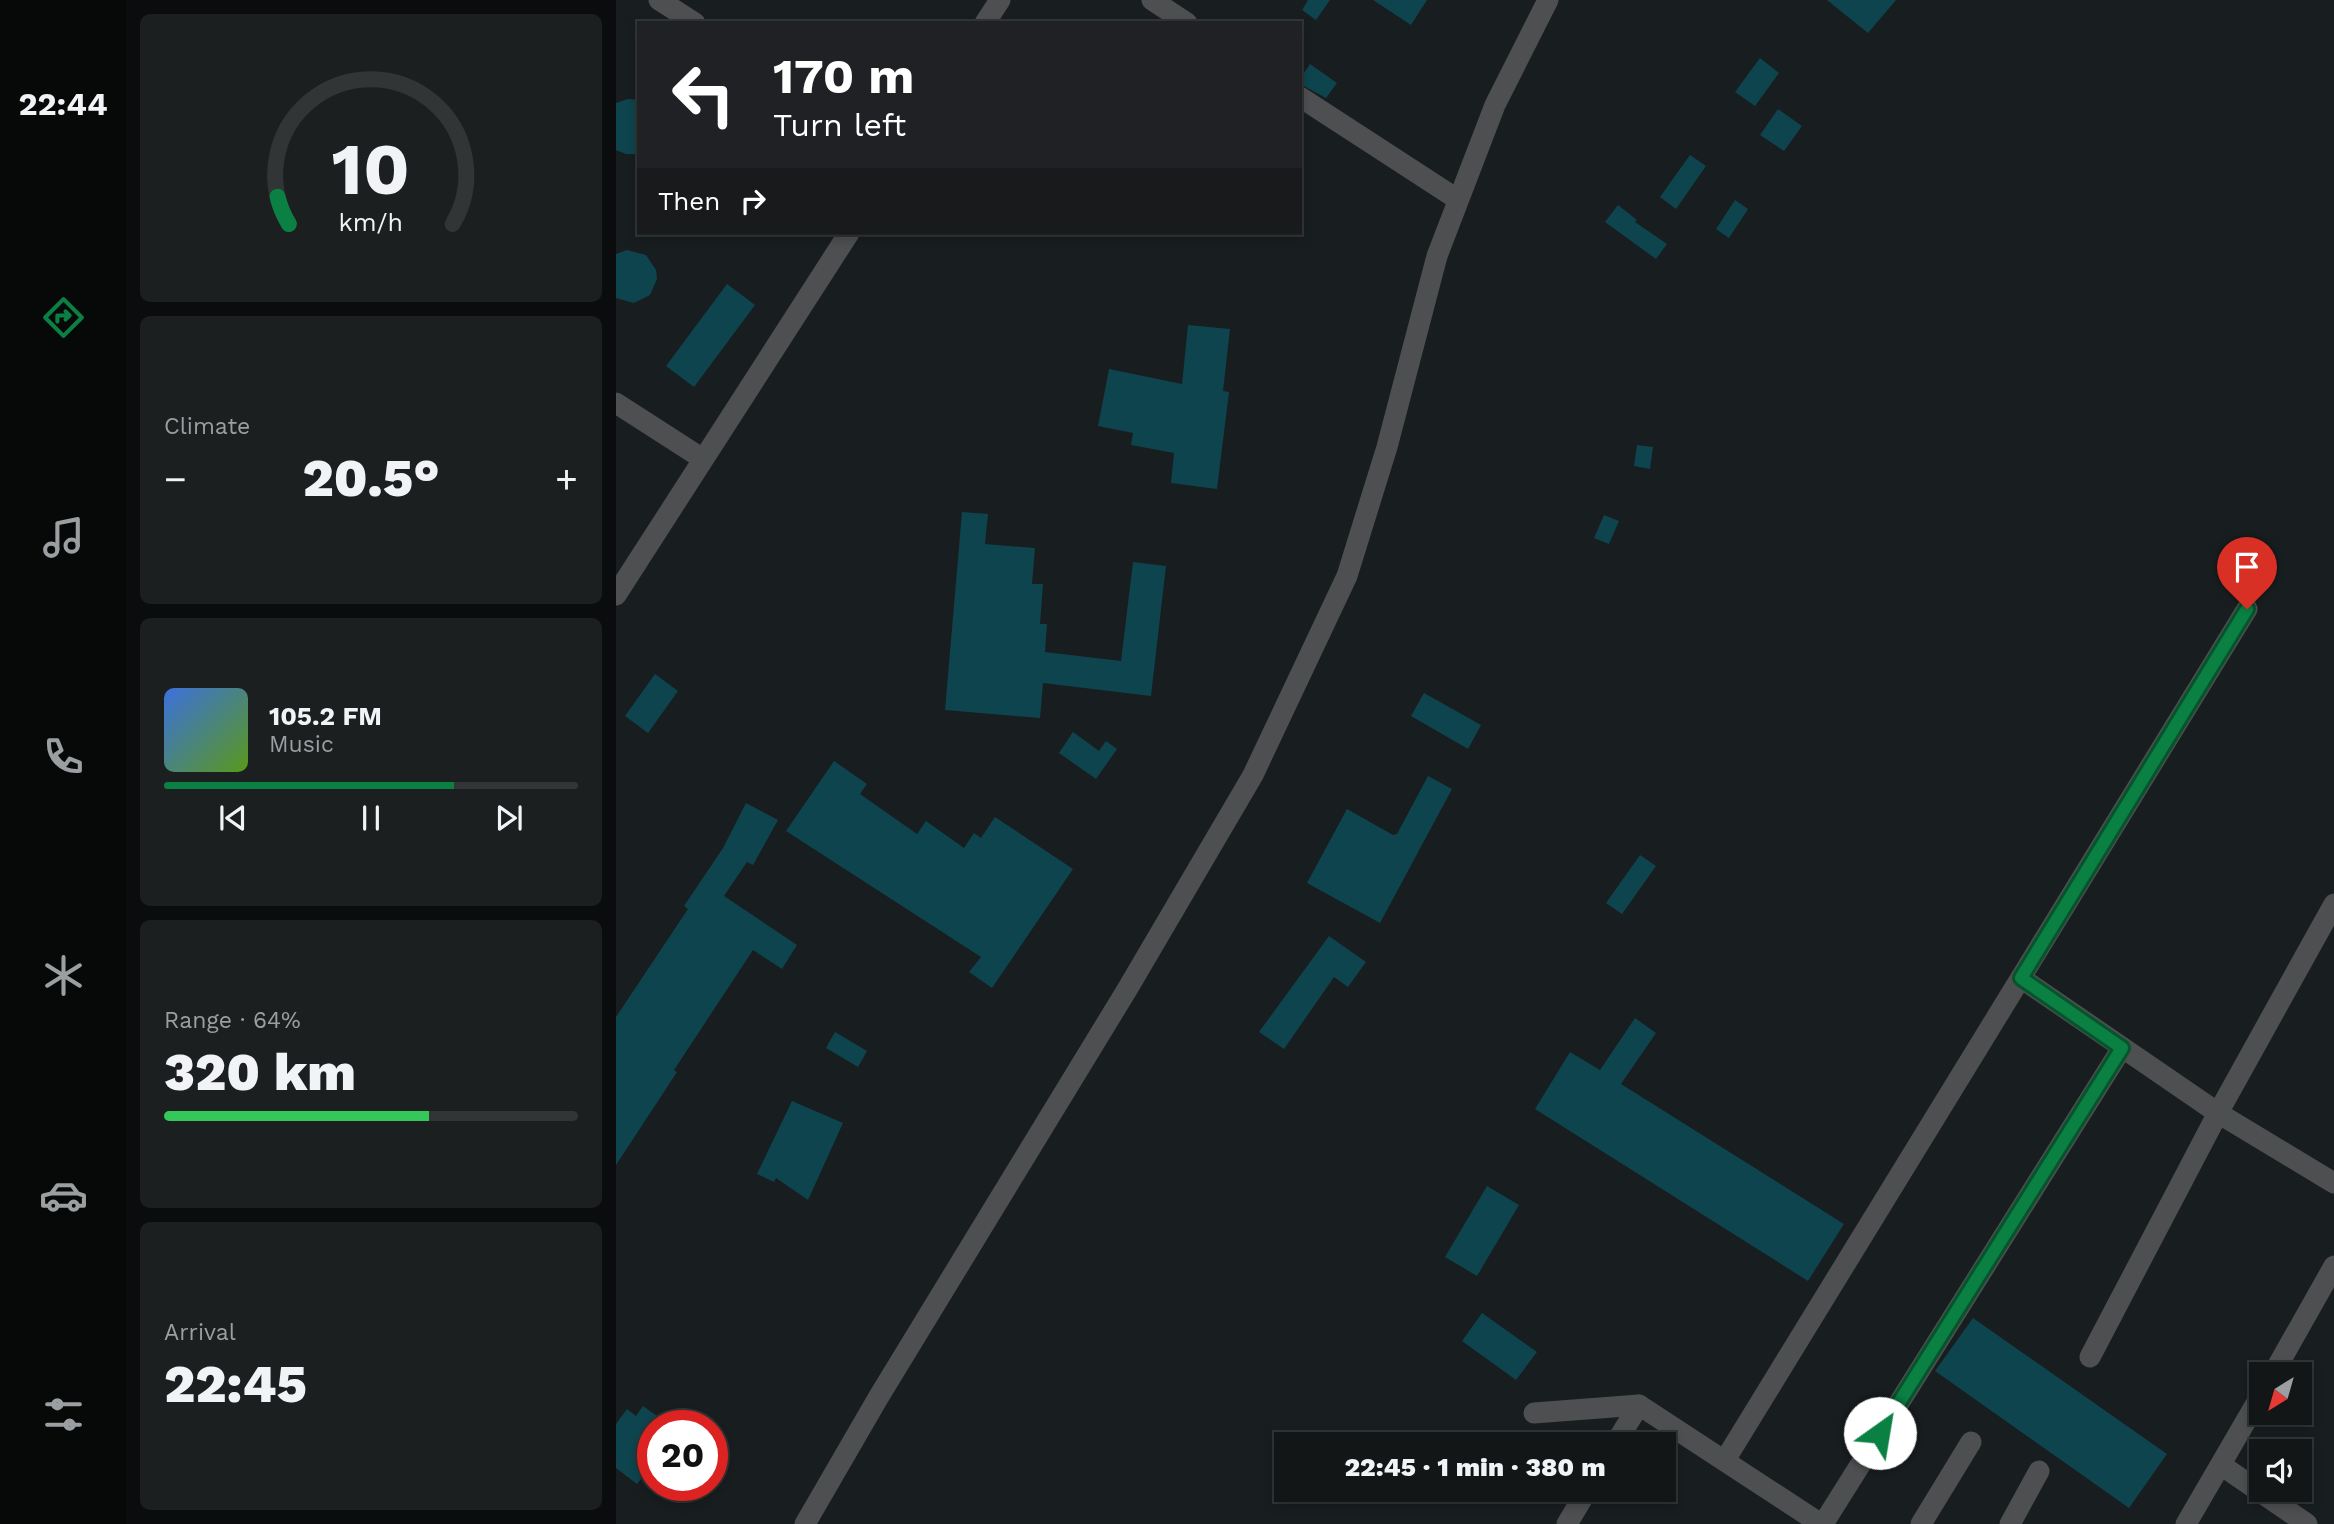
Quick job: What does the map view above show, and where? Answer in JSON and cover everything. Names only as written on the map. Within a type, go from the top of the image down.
[{"type":"lane","points":[[659,0],[692,21]]},
{"type":"lane","points":[[986,21],[1000,0]]},
{"type":"lane","points":[[1152,0],[1184,21]]},
{"type":"lane","points":[[805,1523],[878,1398],[1128,988],[1253,775],[1347,576],[1387,447],[1437,256],[1495,105],[1548,0]]},
{"type":"lane","points":[[1302,98],[1457,200]]},
{"type":"lane","points":[[616,595],[848,235]]},
{"type":"lane","points":[[616,403],[703,459]]},
{"type":"lane","points":[[1726,1460],[2247,609]]},
{"type":"lane","points":[[2090,1357],[2218,1113],[2334,904]]},
{"type":"lane","points":[[2021,978],[2218,1113],[2334,1184]]},
{"type":"lane","points":[[1534,1413],[1639,1405],[1822,1524],[2122,1048]]},
{"type":"lane","points":[[2280,1362],[2334,1266]]},
{"type":"lane","points":[[1622,1432],[1639,1405]]},
{"type":"lane","points":[[2186,1524],[2249,1416]]},
{"type":"lane","points":[[1921,1524],[1971,1442]]},
{"type":"lane","points":[[2221,1465],[2307,1524]]},
{"type":"lane","points":[[2011,1524],[2039,1471]]},
{"type":"lane","points":[[1567,1524],[1580,1502]]},
{"type":"building","points":[[1308,0],[1330,0],[1316,20],[1302,10]]},
{"type":"building","points":[[1373,0],[1427,0],[1411,25]]},
{"type":"building","points":[[1827,0],[1896,0],[1868,33]]},
{"type":"building","points":[[1760,58],[1779,73],[1755,106],[1735,92]]},
{"type":"building","points":[[1310,64],[1337,83],[1326,98],[1302,85],[1302,76]]},
{"type":"building","points":[[628,99],[637,100],[637,154],[616,150],[616,103]]},
{"type":"building","points":[[1778,109],[1802,126],[1784,151],[1760,135]]},
{"type":"building","points":[[1690,155],[1706,166],[1676,209],[1660,197]]},
{"type":"building","points":[[1735,200],[1748,209],[1729,238],[1716,229]]},
{"type":"building","points":[[1618,205],[1637,220],[1635,222],[1667,244],[1656,259],[1605,222]]},
{"type":"building","points":[[627,250],[646,255],[656,270],[657,279],[650,295],[634,303],[616,298],[616,254]]},
{"type":"building","points":[[727,284],[755,305],[694,387],[666,366]]},
{"type":"building","points":[[1188,325],[1230,329],[1223,391],[1229,392],[1217,489],[1171,483],[1174,453],[1131,445],[1133,433],[1098,426],[1109,369],[1182,384]]},
{"type":"building","points":[[1637,445],[1653,447],[1650,469],[1634,466]]},
{"type":"building","points":[[962,512],[988,514],[985,544],[1035,548],[1032,584],[1043,584],[1040,624],[1047,624],[1045,652],[1121,661],[1133,562],[1166,566],[1151,696],[1043,683],[1040,718],[945,710]]},
{"type":"building","points":[[1604,515],[1619,521],[1609,544],[1594,538]]},
{"type":"building","points":[[655,674],[678,691],[648,733],[625,716]]},
{"type":"building","points":[[1424,693],[1481,725],[1468,749],[1411,716]]},
{"type":"building","points":[[1073,732],[1099,751],[1106,741],[1117,749],[1096,779],[1059,753]]},
{"type":"building","points":[[834,761],[867,784],[860,794],[917,834],[926,821],[964,848],[974,833],[981,838],[995,817],[1073,869],[992,988],[969,972],[981,957],[786,831]]},
{"type":"building","points":[[1428,776],[1452,789],[1380,923],[1307,883],[1347,809],[1393,835],[1397,834]]},
{"type":"building","points":[[746,803],[778,820],[753,865],[747,862],[724,896],[797,945],[782,969],[753,950],[674,1070],[677,1072],[616,1165],[616,1017],[688,909],[684,906],[723,848]]},
{"type":"building","points":[[1640,855],[1656,866],[1622,914],[1606,903]]},
{"type":"building","points":[[1329,936],[1366,962],[1348,987],[1334,977],[1284,1049],[1259,1032]]},
{"type":"building","points":[[1635,1018],[1656,1033],[1621,1084],[1844,1224],[1808,1281],[1535,1109],[1570,1052],[1600,1070]]},
{"type":"building","points":[[835,1032],[867,1051],[858,1067],[826,1048]]},
{"type":"building","points":[[792,1101],[843,1123],[808,1200],[776,1178],[774,1182],[757,1174]]},
{"type":"building","points":[[1487,1186],[1519,1205],[1477,1276],[1445,1257]]},
{"type":"building","points":[[1482,1313],[1537,1352],[1516,1380],[1462,1341]]},
{"type":"building","points":[[1973,1318],[2167,1454],[2129,1508],[1935,1371]]},
{"type":"building","points":[[627,1409],[636,1416],[637,1484],[616,1468],[616,1424]]},
{"type":"route","points":[[1880,1433],[2122,1048],[2021,978],[2247,609]]}]
